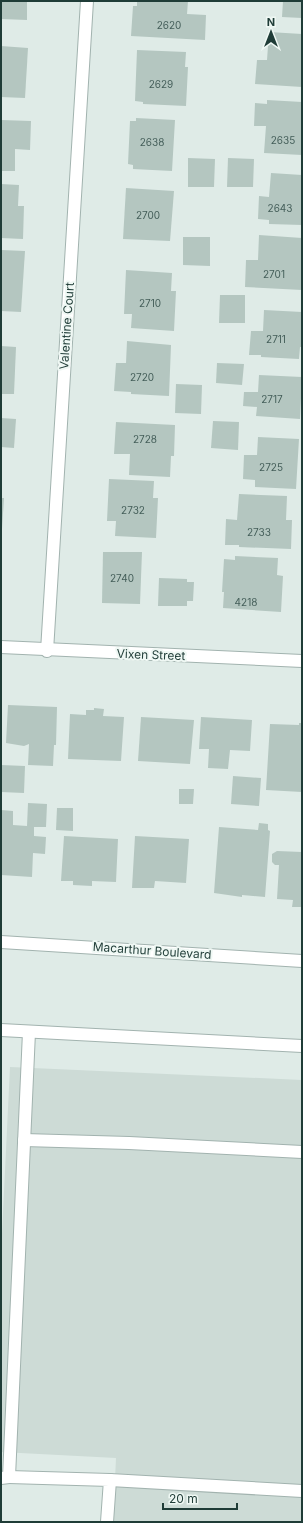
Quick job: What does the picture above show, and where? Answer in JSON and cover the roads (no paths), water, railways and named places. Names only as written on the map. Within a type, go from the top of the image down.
[{"type":"street","name":"Valentine Court","points":[[47,650],[87,1]]},
{"type":"street","name":"Vixen Street","points":[[1,648],[302,661]]},
{"type":"street","name":"Macarthur Boulevard","points":[[1,942],[302,961]]},
{"type":"street","points":[[1,1030],[302,1046]]},
{"type":"street","points":[[30,1032],[5,1478],[110,1480],[302,1490]]},
{"type":"street","points":[[24,1140],[129,1142],[302,1152]]},
{"type":"street","points":[[107,1522],[110,1480]]}]
